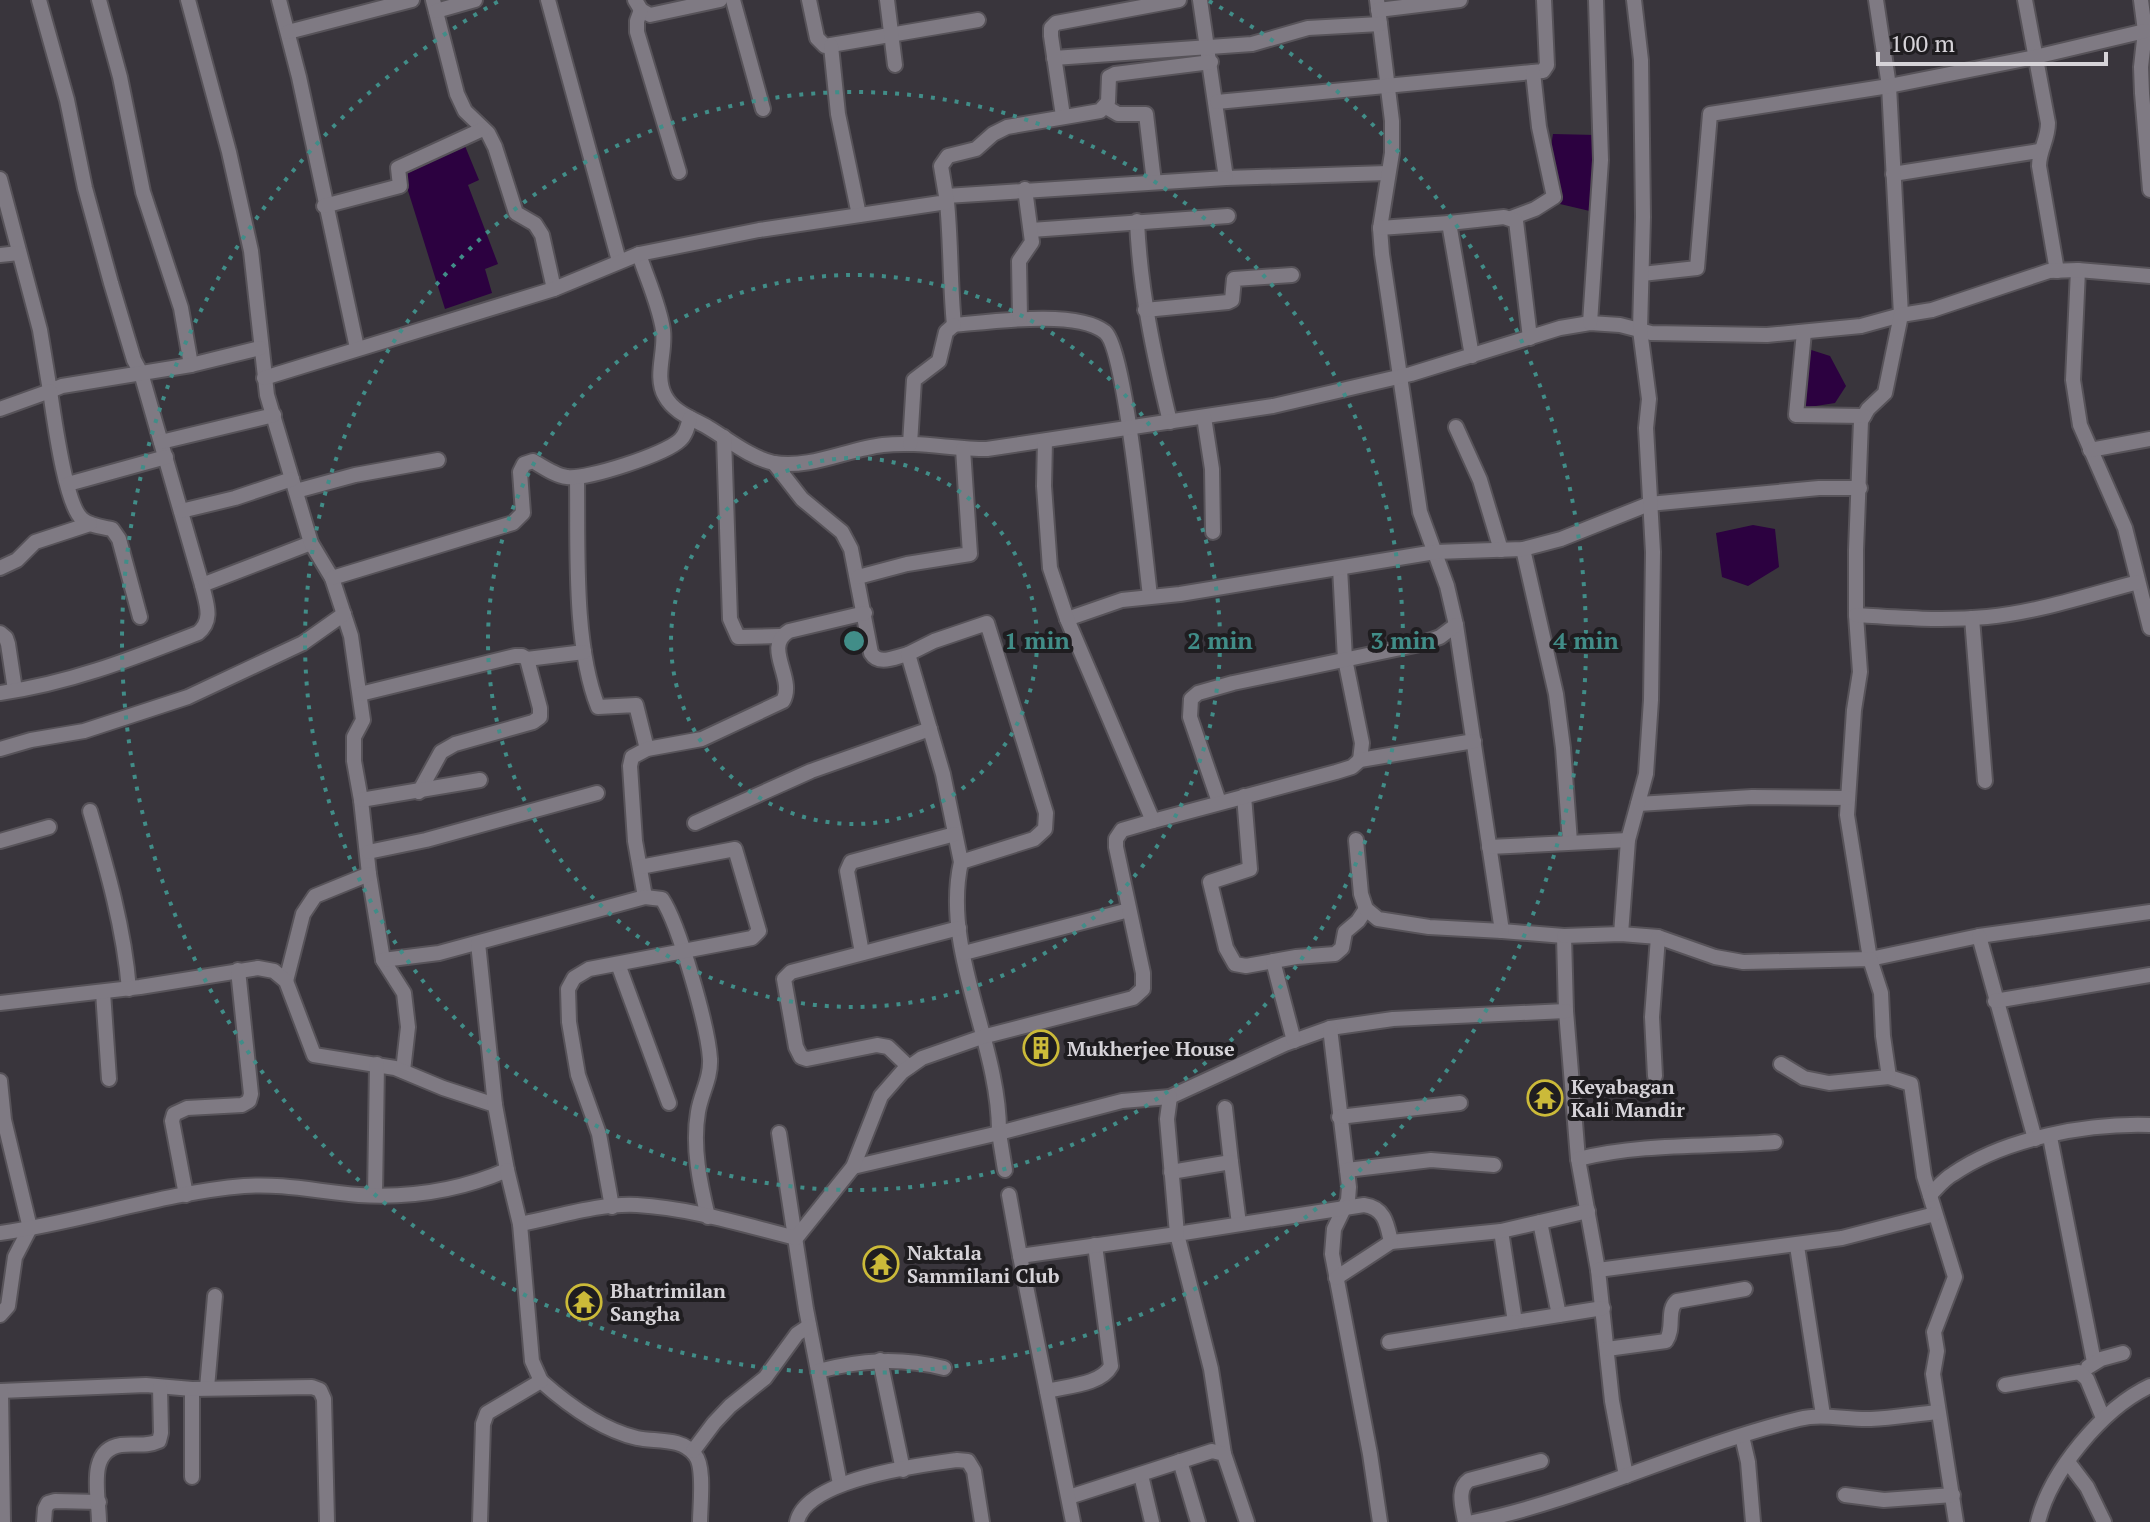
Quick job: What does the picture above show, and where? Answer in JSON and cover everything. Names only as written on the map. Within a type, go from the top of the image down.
[{"type":"street","points":[[0,633],[8,644],[7,692],[82,677],[198,633],[206,626],[208,616],[166,457],[111,283],[85,188],[67,100],[39,0]]},
{"type":"street","points":[[99,0],[120,77],[143,192],[181,308],[191,365]]},
{"type":"street","points":[[188,0],[226,138],[251,251],[264,378],[311,543],[332,578],[351,636],[363,720],[354,737],[354,761],[383,960],[404,993],[408,1027],[403,1071]]},
{"type":"street","points":[[279,0],[357,348]]},
{"type":"street","points":[[288,32],[412,0]]},
{"type":"street","points":[[475,0],[434,5],[457,94],[465,111],[495,147],[511,204],[524,220],[535,224],[542,235],[554,289]]},
{"type":"street","points":[[548,0],[619,261]]},
{"type":"street","points":[[638,5],[650,15],[720,0]]},
{"type":"street","points":[[733,0],[763,109]]},
{"type":"street","points":[[809,0],[820,44],[831,46],[978,20]]},
{"type":"street","points":[[887,0],[895,65]]},
{"type":"street","points":[[1063,116],[1051,36],[1051,28],[1056,23],[1179,0]]},
{"type":"street","points":[[1200,0],[1226,178]]},
{"type":"street","points":[[1054,58],[1252,44],[1378,12],[1460,0]]},
{"type":"street","points":[[1217,102],[1543,71],[1547,65],[1544,0]]},
{"type":"street","points":[[1590,323],[1601,160],[1596,0]]},
{"type":"street","points":[[1621,934],[1628,840],[1650,745],[1651,700],[1653,552],[1646,428],[1649,399],[1640,330],[1641,60],[1634,0]]},
{"type":"street","points":[[1876,0],[1889,86],[1901,315],[1885,393],[1868,409],[1861,421],[1856,615],[1860,672],[1854,710],[1847,815],[1870,959],[1881,993],[1889,1077]]},
{"type":"street","points":[[2025,0],[2048,123],[2048,137],[2039,151],[2039,166],[2057,271]]},
{"type":"street","points":[[2141,0],[2146,38],[2141,67],[2142,93],[2150,190]]},
{"type":"street","points":[[638,5],[637,32],[679,172]]},
{"type":"street","points":[[1378,12],[1392,121],[1380,228],[1399,377],[1420,512],[1456,625],[1502,931]]},
{"type":"street","points":[[1642,274],[1697,268],[1710,114],[1889,86],[2146,38]]},
{"type":"street","points":[[831,46],[840,129],[859,215]]},
{"type":"street","points":[[954,325],[950,265],[952,249],[941,166],[948,156],[976,149],[1007,127],[1100,111],[1108,102],[1109,77],[1115,74],[1211,62]]},
{"type":"street","points":[[1380,228],[1511,218],[1535,209],[1554,197],[1539,127],[1533,72]]},
{"type":"street","points":[[1106,107],[1118,114],[1146,114],[1154,182]]},
{"type":"street","points":[[324,206],[400,186],[398,168],[483,129]]},
{"type":"street","points":[[1893,174],[2039,151]]},
{"type":"street","points":[[264,378],[554,289],[639,254],[759,230],[1025,189],[1388,173]]},
{"type":"street","points":[[0,179],[40,330],[68,484],[80,518],[90,524],[112,529],[119,539],[140,617]]},
{"type":"street","points":[[1020,318],[1019,261],[1032,242],[1025,189]]},
{"type":"street","points":[[1031,230],[1228,216]]},
{"type":"street","points":[[1511,218],[1518,227],[1530,338]]},
{"type":"street","points":[[1137,221],[1139,274],[1170,422]]},
{"type":"street","points":[[1449,223],[1472,356]]},
{"type":"street","points":[[0,255],[19,253]]},
{"type":"street","points":[[639,254],[662,328],[664,344],[660,380],[665,396],[676,410],[748,452],[774,463],[808,461],[882,445],[987,449],[1273,406],[1399,377],[1560,328],[1590,323],[1620,325],[1651,333],[1740,335],[1804,332],[1861,326],[1932,310],[2008,283],[2057,271],[2150,276]]},
{"type":"street","points":[[2078,270],[2073,380],[2080,425],[2125,528],[2150,628]]},
{"type":"street","points":[[1145,310],[1228,302],[1232,300],[1234,279],[1292,275]]},
{"type":"street","points":[[910,444],[914,380],[939,361],[946,332],[954,325],[1020,318],[1089,324],[1107,333],[1115,349],[1130,427],[1150,596]]},
{"type":"street","points":[[1804,332],[1796,415],[1864,416]]},
{"type":"street","points":[[0,409],[62,386],[191,365],[260,348]]},
{"type":"street","points":[[161,442],[274,415]]},
{"type":"street","points":[[1204,417],[1211,459],[1213,532]]},
{"type":"street","points":[[332,578],[513,523],[523,513],[520,472],[524,464],[533,461],[564,477],[577,477],[639,460],[670,448],[683,438],[690,418]]},
{"type":"street","points":[[1456,427],[1480,480],[1501,550]]},
{"type":"street","points":[[724,437],[730,619],[738,637],[780,636],[789,631],[865,613]]},
{"type":"street","points":[[2090,450],[2150,439]]},
{"type":"street","points":[[1045,441],[1046,541],[1050,568],[1067,619],[1153,821]]},
{"type":"street","points":[[858,577],[907,564],[970,554],[963,449]]},
{"type":"street","points":[[68,484],[166,457]]},
{"type":"street","points":[[181,511],[294,485],[438,460]]},
{"type":"street","points":[[774,463],[802,499],[842,532],[851,549],[871,653],[875,658],[882,661],[908,654],[934,641],[987,623],[1046,813],[1045,829],[1034,839],[961,862]]},
{"type":"street","points":[[577,477],[584,652],[589,684],[598,707],[636,705],[647,749]]},
{"type":"street","points":[[1067,619],[1122,600],[1180,594],[1435,552],[1523,549],[1561,539],[1649,504],[1819,488],[1860,488]]},
{"type":"street","points":[[0,568],[17,560],[35,542],[90,524]]},
{"type":"street","points":[[202,585],[311,543]]},
{"type":"street","points":[[1523,549],[1556,694],[1570,842]]},
{"type":"street","points":[[1340,568],[1345,659],[1362,743],[1360,760]]},
{"type":"street","points":[[1856,615],[1933,620],[1972,618],[2143,591]]},
{"type":"street","points":[[0,749],[84,731],[188,697],[303,643],[344,614]]},
{"type":"street","points":[[1972,618],[1985,781]]},
{"type":"street","points":[[1219,802],[1190,717],[1191,699],[1198,693],[1420,644],[1440,637],[1456,625]]},
{"type":"street","points":[[645,897],[632,819],[632,757],[647,749],[702,739],[783,701],[786,683],[778,653],[780,636]]},
{"type":"street","points":[[360,694],[515,656],[527,659],[584,652]]},
{"type":"street","points":[[908,654],[930,729],[961,862],[956,898],[959,928],[982,1037],[998,1094],[999,1133],[1005,1170]]},
{"type":"street","points":[[419,792],[441,752],[455,744],[533,722],[540,717],[527,659]]},
{"type":"street","points":[[695,823],[811,771],[930,729]]},
{"type":"street","points":[[796,1238],[853,1167],[881,1096],[909,1067],[922,1058],[982,1037],[1133,998],[1143,989],[1143,973],[1116,839],[1122,830],[1336,772],[1352,767],[1360,760],[1474,741]]},
{"type":"street","points":[[361,800],[480,780]]},
{"type":"street","points":[[368,852],[426,840],[597,793]]},
{"type":"street","points":[[1244,796],[1250,869],[1210,882],[1230,958],[1235,964],[1246,966],[1340,952],[1345,932],[1366,909]]},
{"type":"street","points":[[1638,804],[1752,797],[1848,798]]},
{"type":"street","points":[[90,811],[126,956],[129,989]]},
{"type":"street","points":[[0,841],[49,827]]},
{"type":"street","points":[[862,953],[847,871],[851,862],[955,834]]},
{"type":"street","points":[[1356,840],[1361,894],[1366,909],[1378,919],[1429,927],[1564,936],[1621,934],[1658,937],[1715,957],[1743,962],[1870,959],[1979,936],[2150,912]]},
{"type":"street","points":[[1489,847],[1628,840]]},
{"type":"street","points":[[612,1207],[599,1134],[572,1050],[568,989],[574,978],[589,969],[757,936],[757,925],[735,849],[640,867]]},
{"type":"street","points":[[286,981],[303,914],[315,896],[369,874]]},
{"type":"street","points":[[383,960],[439,953],[645,897],[662,899],[671,912],[683,950],[710,1059],[708,1084],[698,1111],[696,1140],[699,1181],[708,1217]]},
{"type":"street","points":[[964,953],[1129,910]]},
{"type":"street","points":[[909,1067],[888,1047],[877,1045],[807,1059],[801,1057],[796,1047],[784,979],[791,972],[959,928]]},
{"type":"street","points":[[1564,936],[1566,1011],[1578,1159],[1598,1270],[1612,1401],[1626,1476]]},
{"type":"street","points":[[1979,936],[1995,1001],[2018,1070],[2026,1112],[2043,1138],[2094,1362]]},
{"type":"street","points":[[1655,1076],[1652,1017],[1658,937]]},
{"type":"street","points":[[478,943],[495,1105],[520,1224],[532,1361],[541,1381],[555,1394],[605,1427],[637,1438],[673,1442],[693,1451],[700,1468],[700,1522]]},
{"type":"street","points":[[1273,961],[1294,1041]]},
{"type":"street","points":[[618,964],[669,1103]]},
{"type":"street","points":[[0,1003],[129,989],[238,970],[258,968],[274,971],[286,981],[314,1055],[403,1071],[495,1105]]},
{"type":"street","points":[[186,1195],[172,1121],[174,1114],[187,1108],[242,1105],[249,1101],[251,1094],[238,970]]},
{"type":"street","points":[[1995,1001],[2150,975]]},
{"type":"street","points":[[103,992],[109,1079]]},
{"type":"street","points":[[853,1167],[1122,1101],[1170,1097],[1330,1028],[1393,1019],[1566,1011]]},
{"type":"street","points":[[1330,1028],[1348,1200],[1334,1229],[1332,1254],[1380,1522]]},
{"type":"street","points":[[375,1195],[377,1064]]},
{"type":"street","points":[[1781,1064],[1804,1078],[1829,1083],[1889,1077],[1911,1084],[1924,1176],[1955,1277],[1934,1332],[1937,1351],[1933,1374],[1956,1522]]},
{"type":"street","points":[[0,1081],[4,1138],[30,1228],[15,1257],[8,1306],[0,1315]]},
{"type":"street","points":[[1170,1097],[1167,1119],[1177,1234],[1211,1369],[1224,1454],[1247,1522]]},
{"type":"street","points":[[1339,1117],[1460,1103]]},
{"type":"street","points":[[1225,1108],[1239,1224]]},
{"type":"street","points":[[1930,1195],[1952,1174],[1985,1157],[2043,1138],[2120,1124],[2150,1125]]},
{"type":"street","points":[[779,1133],[809,1326],[840,1484]]},
{"type":"street","points":[[1578,1159],[1643,1148],[1775,1142]]},
{"type":"street","points":[[1347,1170],[1431,1160],[1494,1165]]},
{"type":"street","points":[[1171,1172],[1231,1162]]},
{"type":"street","points":[[0,1233],[242,1186],[276,1184],[398,1196],[488,1178],[507,1170]]},
{"type":"street","points":[[1009,1195],[1073,1522]]},
{"type":"street","points":[[1020,1256],[1364,1205],[1381,1211],[1391,1242]]},
{"type":"street","points":[[520,1224],[612,1207],[647,1206],[796,1238]]},
{"type":"street","points":[[1336,1278],[1391,1242],[1501,1231],[1588,1211]]},
{"type":"street","points":[[1598,1270],[1797,1246],[1935,1214]]},
{"type":"street","points":[[1540,1222],[1559,1315]]},
{"type":"street","points":[[1501,1231],[1515,1322]]},
{"type":"street","points":[[1047,1391],[1098,1379],[1107,1374],[1111,1366],[1095,1245]]},
{"type":"street","points":[[1797,1246],[1823,1415]]},
{"type":"street","points":[[1607,1349],[1666,1341],[1670,1335],[1671,1309],[1677,1301],[1745,1289]]},
{"type":"street","points":[[192,1477],[200,1388],[215,1296]]},
{"type":"street","points":[[1389,1342],[1603,1308]]},
{"type":"street","points":[[693,1451],[714,1423],[765,1378],[797,1334],[809,1326]]},
{"type":"street","points":[[2083,1374],[2094,1362],[2123,1353]]},
{"type":"street","points":[[818,1371],[880,1360],[919,1362],[944,1368]]},
{"type":"street","points":[[880,1360],[903,1470]]},
{"type":"street","points":[[2005,1385],[2075,1371],[2087,1379],[2103,1418]]},
{"type":"street","points":[[480,1522],[483,1424],[487,1413],[541,1381]]},
{"type":"street","points":[[3,1522],[0,1391],[72,1387],[312,1387],[320,1390],[324,1399],[327,1522]]},
{"type":"street","points":[[99,1522],[97,1461],[104,1450],[119,1445],[151,1445],[159,1441],[160,1387]]},
{"type":"street","points":[[2038,1522],[2051,1485],[2103,1418],[2149,1390]]},
{"type":"street","points":[[1473,1522],[1515,1514],[1742,1436],[1823,1415],[1871,1419],[1938,1412]]},
{"type":"street","points":[[1742,1436],[1748,1462],[1753,1522]]},
{"type":"street","points":[[1069,1497],[1212,1451],[1224,1454]]},
{"type":"street","points":[[797,1522],[809,1501],[840,1484],[933,1463],[968,1461],[974,1471],[982,1522]]},
{"type":"street","points":[[1180,1461],[1198,1522]]},
{"type":"street","points":[[1465,1522],[1463,1484],[1541,1461]]},
{"type":"street","points":[[2068,1462],[2087,1487],[2104,1522]]},
{"type":"street","points":[[1141,1475],[1152,1522]]},
{"type":"street","points":[[1845,1495],[1884,1500],[1953,1495]]},
{"type":"street","points":[[44,1522],[48,1503],[99,1502]]},
{"type":"shaded area","points":[[1553,134],[1596,135],[1594,212],[1560,204],[1549,159]]},
{"type":"shaded area","points":[[465,146],[479,180],[468,185],[498,264],[485,269],[492,293],[445,309],[405,181],[408,173]]},
{"type":"shaded area","points":[[1805,348],[1830,356],[1846,386],[1835,403],[1803,408]]},
{"type":"shaded area","points":[[1753,525],[1775,529],[1779,567],[1748,586],[1722,577],[1716,533]]},
{"type":"place","name":"Mukherjee House","points":[[1041,1048]]},
{"type":"place","name":"Keyabagan Kali Mandir","points":[[1545,1098]]},
{"type":"place","name":"Naktala Sammilani Club","points":[[881,1264]]},
{"type":"place","name":"Bhatrimilan Sangha","points":[[584,1302]]}]
